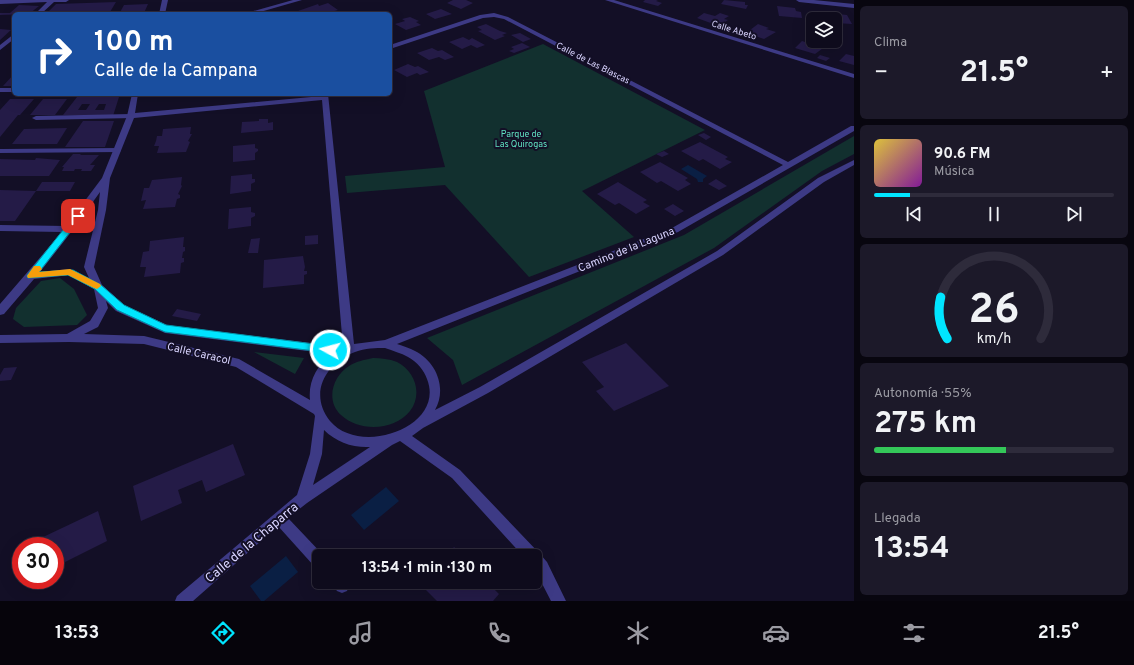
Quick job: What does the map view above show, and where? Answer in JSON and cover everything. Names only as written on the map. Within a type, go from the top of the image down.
[{"type":"street","points":[[40,12],[53,0]]},
{"type":"street","points":[[0,2],[66,0]]},
{"type":"street","points":[[163,12],[166,0]]},
{"type":"street","points":[[254,12],[299,0]]},
{"type":"street","name":"Calle Abeto","points":[[609,0],[854,76]]},
{"type":"street","points":[[799,0],[854,6]]},
{"type":"street","name":"Calle de Las Blascas","points":[[392,46],[482,16],[494,15],[506,18],[788,164]]},
{"type":"street","points":[[0,48],[12,38]]},
{"type":"street","points":[[0,90],[12,90]]},
{"type":"street","points":[[0,311],[32,276],[69,229],[106,178],[131,116],[135,96]]},
{"type":"street","points":[[36,118],[131,116],[326,96],[347,351]]},
{"type":"street","name":"Camino de la Laguna","points":[[386,344],[675,230],[788,164],[854,128]]},
{"type":"street","points":[[2,150],[117,150]]},
{"type":"street","points":[[422,423],[432,410],[436,395],[434,380],[428,367],[417,356],[403,348],[386,344],[367,345],[347,351],[325,367],[319,377],[315,388],[314,399],[318,413],[329,428],[341,436],[356,441],[372,443],[389,441],[402,436],[422,423],[484,390],[720,252],[821,180],[854,162]]},
{"type":"street","name":"Calle Caracol","points":[[69,338],[94,324],[103,308],[98,287],[89,267],[102,210],[106,178]]},
{"type":"street","points":[[0,228],[69,229]]},
{"type":"street","name":"Calle Caracol","points":[[32,276],[70,272],[98,287],[120,308],[165,328],[347,351]]},
{"type":"street","name":"Calle Caracol","points":[[0,339],[69,338],[144,340],[239,362],[318,413]]},
{"type":"street","name":"Calle de la Chaparra","points":[[302,499],[316,454],[318,413]]},
{"type":"street","points":[[402,436],[456,474],[526,549]]},
{"type":"street","name":"Calle de la Chaparra","points":[[182,601],[279,516],[389,441]]},
{"type":"street","points":[[279,516],[312,553]]},
{"type":"street","points":[[542,567],[560,601]]},
{"type":"green space","name":"Parque de Las Quirogas","points":[[543,44],[705,130],[582,191],[634,237],[529,277],[445,185],[347,193],[345,176],[445,167],[424,91]]},
{"type":"green space","points":[[854,136],[854,154],[822,171],[714,248],[462,385],[453,360],[427,338],[684,235]]},
{"type":"green space","points":[[60,278],[74,289],[87,315],[77,325],[24,327],[13,319],[16,308],[41,281]]},
{"type":"green space","points":[[254,352],[304,358],[295,374]]},
{"type":"green space","points":[[373,358],[382,358],[397,362],[408,371],[415,384],[416,397],[410,411],[403,418],[386,426],[367,426],[348,421],[336,409],[333,402],[332,396],[335,382],[343,370],[355,363]]},
{"type":"water","points":[[688,165],[707,176],[703,179],[703,182],[698,182],[697,179],[681,169]]},
{"type":"water","points":[[386,487],[399,501],[364,530],[351,515]]},
{"type":"water","points":[[286,556],[298,572],[264,601],[261,601],[250,586]]},
{"type":"building","points":[[453,0],[466,0],[473,3],[461,9],[447,3]]},
{"type":"building","points":[[645,0],[658,0],[656,1],[662,3],[658,6],[643,2]]},
{"type":"building","points":[[724,0],[745,2],[745,5],[748,5],[746,9],[721,4]]},
{"type":"building","points":[[116,2],[110,12],[48,12],[56,4]]},
{"type":"building","points":[[328,3],[338,10],[331,12],[298,11],[318,4],[319,6]]},
{"type":"building","points":[[148,4],[144,12],[120,12],[124,5]]},
{"type":"building","points":[[19,5],[39,6],[32,12],[12,12],[12,15],[0,15],[0,13],[10,13]]},
{"type":"building","points":[[777,6],[795,8],[796,11],[801,12],[802,18],[779,16]]},
{"type":"building","points":[[441,9],[452,14],[435,19],[426,14]]},
{"type":"building","points":[[704,13],[715,16],[720,13],[729,16],[724,19],[728,20],[722,24],[719,23],[716,25],[697,18]]},
{"type":"building","points":[[842,14],[847,15],[852,24],[842,23]]},
{"type":"building","points":[[410,17],[419,21],[416,22],[421,25],[406,30],[395,24],[405,21],[402,19]]},
{"type":"building","points":[[486,24],[507,33],[502,35],[505,36],[495,40],[478,31],[482,30],[477,27]]},
{"type":"building","points":[[758,24],[769,28],[766,29],[776,32],[764,39],[746,33]]},
{"type":"building","points":[[0,29],[11,30],[0,40]]},
{"type":"building","points":[[520,33],[531,39],[523,42],[511,35]]},
{"type":"building","points":[[463,37],[469,40],[472,38],[485,45],[477,48],[471,45],[462,49],[449,42]]},
{"type":"building","points":[[802,41],[806,42],[806,48],[823,48],[815,54],[795,48]]},
{"type":"building","points":[[522,43],[530,47],[514,53],[509,51],[514,49],[511,47]]},
{"type":"building","points":[[432,48],[438,51],[442,50],[454,57],[445,60],[439,57],[429,60],[417,53]]},
{"type":"building","points":[[846,54],[854,56],[854,65],[839,61]]},
{"type":"building","points":[[820,55],[830,58],[826,61],[817,58]]},
{"type":"building","points":[[408,64],[415,67],[418,66],[429,72],[420,75],[417,73],[407,77],[394,70]]},
{"type":"building","points":[[12,76],[12,86],[3,86]]},
{"type":"building","points":[[77,97],[119,97],[113,116],[63,115]],"holes":[[[82,104],[90,104],[86,110],[78,110]],[[99,104],[106,104],[104,110],[95,110]]]},
{"type":"building","points":[[10,99],[34,99],[20,115],[18,115],[0,137],[0,110]]},
{"type":"building","points":[[43,99],[67,99],[55,115],[30,115]]},
{"type":"building","points":[[259,119],[268,119],[268,123],[273,122],[273,130],[241,133],[242,122],[259,121]]},
{"type":"building","points":[[83,121],[114,121],[105,147],[65,147]]},
{"type":"building","points":[[191,127],[190,134],[192,134],[188,141],[190,142],[186,152],[157,153],[159,146],[154,146],[157,136],[162,136],[163,129]]},
{"type":"building","points":[[67,128],[57,144],[12,144],[24,129]]},
{"type":"building","points":[[704,133],[711,137],[706,140],[698,135]]},
{"type":"building","points":[[700,142],[728,157],[725,159],[732,162],[720,169],[703,159],[699,161],[681,151]]},
{"type":"building","points":[[255,144],[255,148],[258,149],[258,151],[255,153],[255,160],[233,162],[233,146]]},
{"type":"building","points":[[664,151],[669,154],[662,157],[656,154]]},
{"type":"building","points":[[73,154],[99,155],[90,165],[95,165],[91,171],[81,171],[82,169],[75,169],[74,171],[62,171],[64,167],[62,167]]},
{"type":"building","points":[[36,158],[60,160],[49,176],[0,176],[0,159],[35,160]]},
{"type":"building","points":[[660,162],[688,178],[685,180],[691,184],[678,191],[661,181],[657,183],[640,172]]},
{"type":"building","points":[[252,174],[252,179],[255,179],[255,182],[251,184],[251,191],[230,194],[231,176]]},
{"type":"building","points":[[182,177],[182,186],[178,194],[180,195],[180,198],[177,199],[175,207],[143,209],[146,200],[141,201],[144,188],[149,188],[152,180]]},
{"type":"building","points":[[716,179],[727,186],[719,190],[708,184]]},
{"type":"building","points":[[42,182],[75,182],[70,191],[36,191]]},
{"type":"building","points":[[618,182],[647,200],[643,202],[650,206],[636,214],[619,203],[615,205],[597,194]]},
{"type":"building","points":[[0,190],[36,191],[15,221],[0,221]]},
{"type":"building","points":[[673,204],[684,211],[675,216],[664,209]]},
{"type":"building","points":[[251,207],[251,212],[255,213],[255,216],[251,218],[251,226],[228,229],[229,209]]},
{"type":"building","points":[[318,235],[318,244],[305,245],[305,236]]},
{"type":"building","points":[[184,237],[183,247],[185,247],[185,251],[183,252],[182,258],[184,258],[184,262],[181,263],[180,273],[144,277],[146,267],[140,267],[143,252],[149,251],[150,241]]},
{"type":"building","points":[[260,238],[258,253],[248,253],[251,239]]},
{"type":"building","points":[[303,256],[305,267],[304,271],[307,271],[307,274],[304,275],[304,284],[263,288],[264,260]]},
{"type":"building","points":[[177,309],[201,314],[197,321],[172,316]]},
{"type":"building","points":[[626,343],[669,386],[614,411],[596,391],[604,387],[582,362]]},
{"type":"building","points":[[17,367],[11,380],[0,381],[0,375],[4,368]]},
{"type":"building","points":[[233,444],[245,475],[206,492],[202,480],[178,490],[182,503],[141,521],[133,486]]},
{"type":"building","points":[[98,511],[107,541],[64,562],[64,537],[43,537]]},
{"type":"building","points":[[494,589],[499,594],[493,601],[437,601],[426,590]]},
{"type":"slow traffic","points":[[37,269],[32,276],[49,273],[70,272],[97,286]]},
{"type":"route","points":[[78,216],[32,276],[49,273],[70,272],[98,287],[120,308],[165,328],[330,350]]}]
